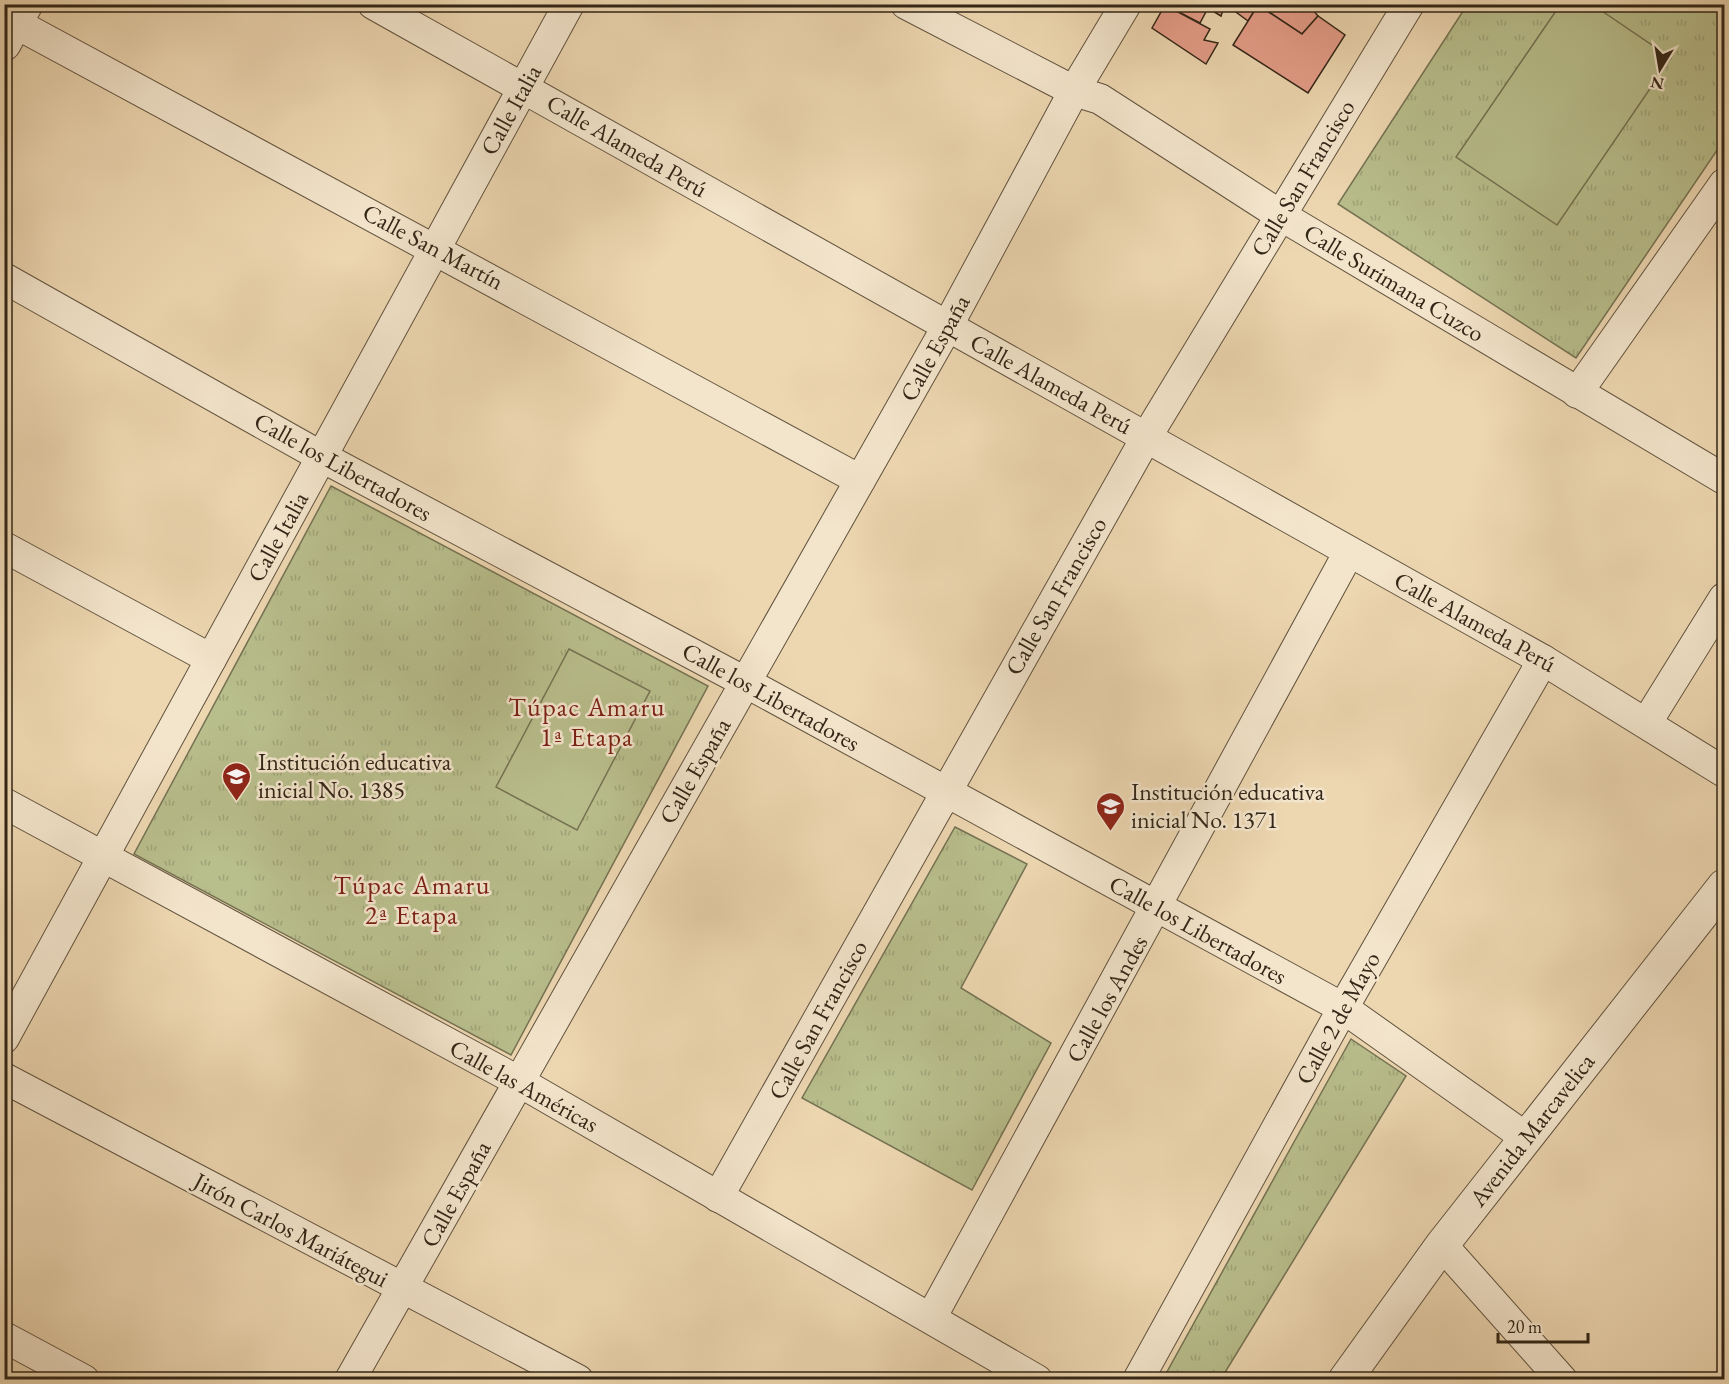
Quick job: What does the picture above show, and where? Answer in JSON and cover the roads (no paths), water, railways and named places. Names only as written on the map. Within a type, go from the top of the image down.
[{"type":"street","name":"Calle Alameda Perú","points":[[373,4],[1544,660],[1725,772]]},
{"type":"street","name":"Calle Italia","points":[[4,1038],[569,4]]},
{"type":"street","name":"Calle Surimana Cuzco","points":[[906,4],[1074,91],[1100,99],[1280,215],[1725,479]]},
{"type":"street","name":"Calle España","points":[[350,1380],[947,327],[1074,91],[1126,4]]},
{"type":"street","name":"Calle San Francisco","points":[[718,1197],[1147,436],[1409,4]]},
{"type":"street","name":"Calle San Martín","points":[[13,22],[436,248],[860,480]]},
{"type":"street","points":[[1577,393],[1725,184]]},
{"type":"street","name":"Calle los Libertadores","points":[[4,278],[322,457],[746,682],[944,793],[1343,1008],[1525,1137]]},
{"type":"street","points":[[4,547],[211,659]]},
{"type":"street","name":"Calle los Andes","points":[[931,1318],[1349,552]]},
{"type":"street","points":[[1647,722],[1725,598]]},
{"type":"street","name":"Calle 2 de Mayo","points":[[1138,1380],[1343,1008],[1544,660]]},
{"type":"street","name":"Calle las Américas","points":[[4,802],[518,1081],[1037,1380]]},
{"type":"street","name":"Avenida Marcavelica","points":[[1345,1380],[1442,1245],[1525,1137],[1725,886]]},
{"type":"street","name":"Jirón Carlos Mariátegui","points":[[4,1078],[578,1380]]},
{"type":"street","points":[[1442,1245],[1562,1380]]},
{"type":"street","points":[[4,1337],[84,1380]]},
{"type":"place","name":"Institución educativa inicial No. 1385","points":[[237,802]]},
{"type":"place","name":"Institución educativa inicial No. 1371","points":[[1110,832]]},
{"type":"district","name":"Túpac Amaru 1ª Etapa","points":[[587,722]]},
{"type":"district","name":"Túpac Amaru 2ª Etapa","points":[[412,900]]}]
